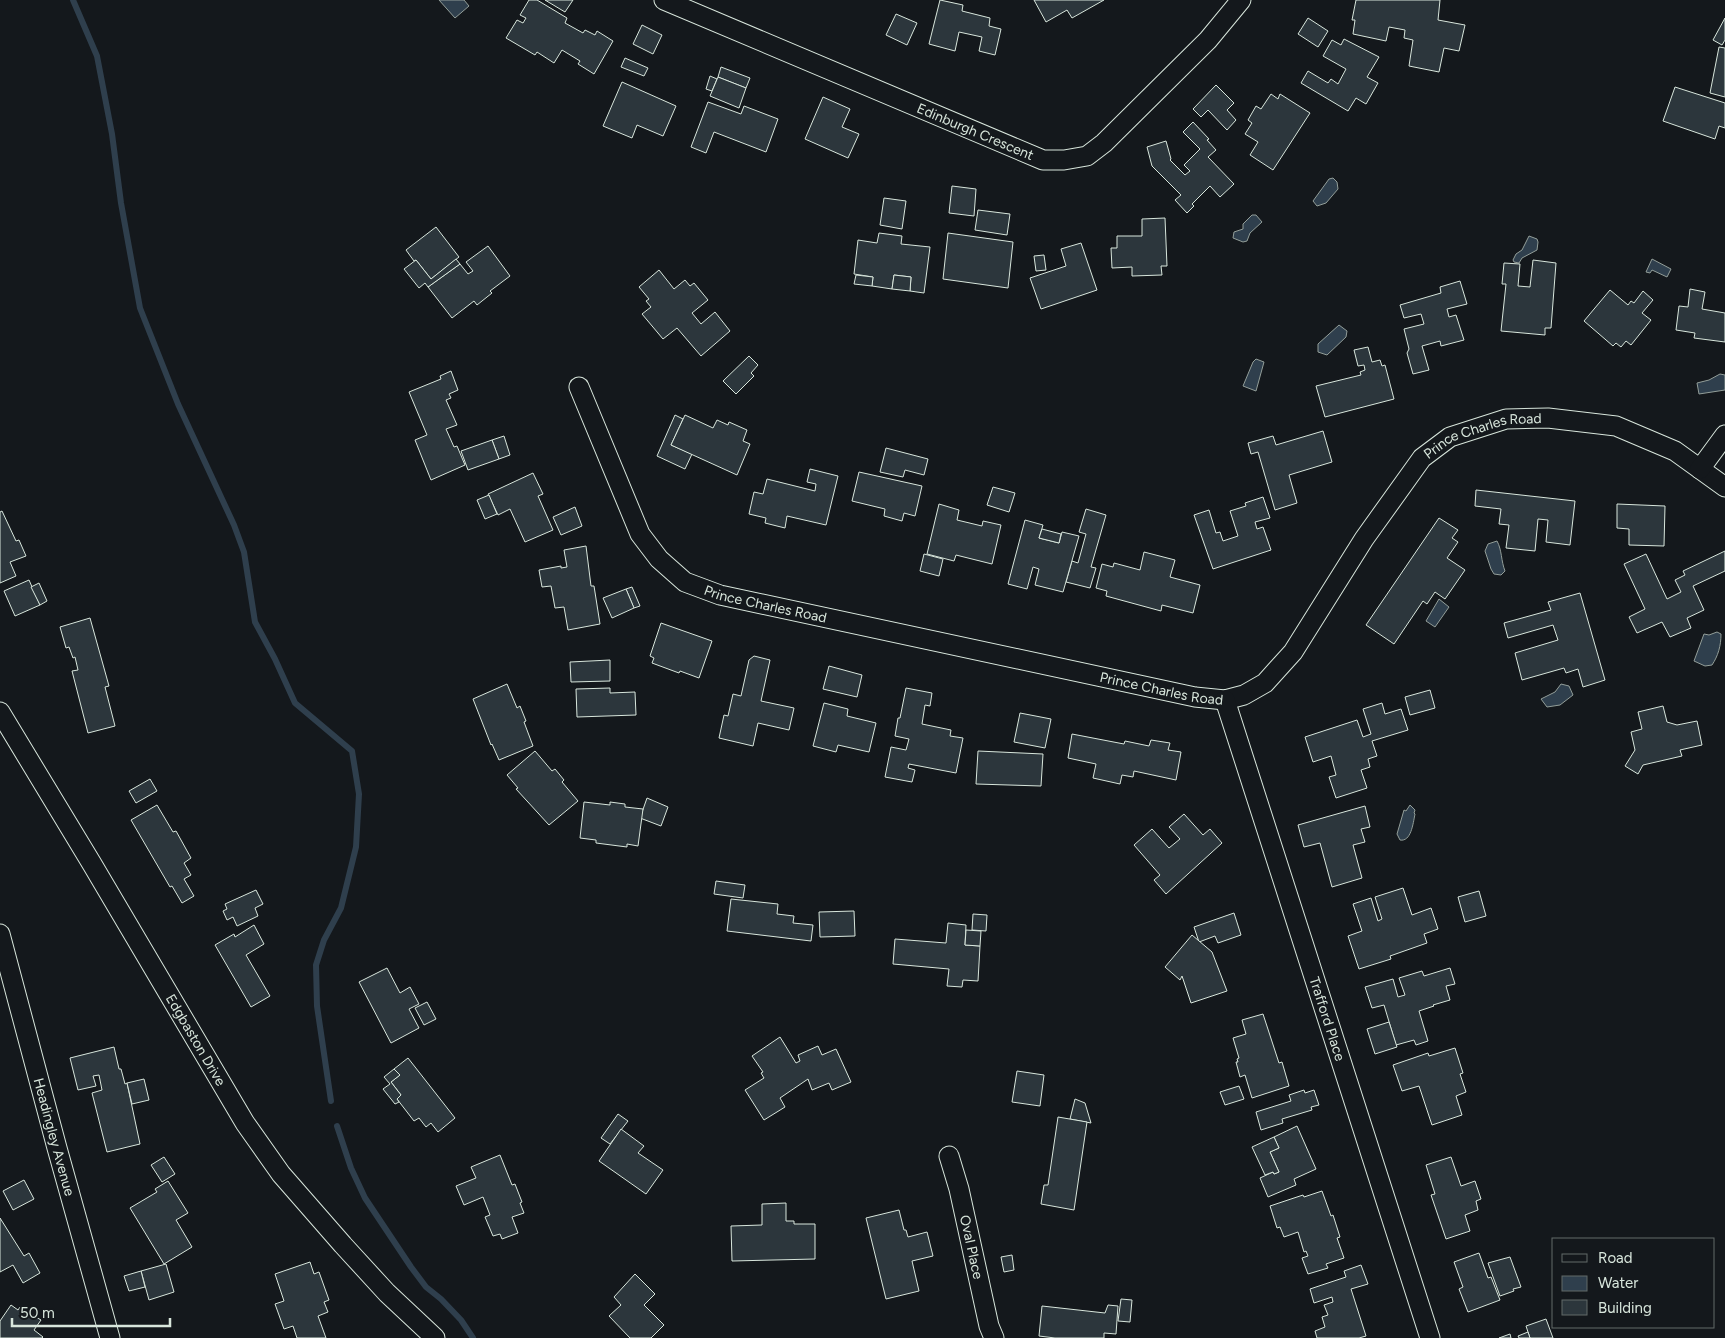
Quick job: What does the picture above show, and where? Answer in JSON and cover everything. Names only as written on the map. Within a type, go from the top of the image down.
[{"type":"street","name":"Edinburgh Crescent","points":[[664,0],[1044,160],[1064,160],[1087,156],[1104,143],[1208,40],[1241,0]]},
{"type":"street","name":"Prince Charles Road","points":[[579,387],[640,534],[659,559],[685,582],[720,595],[1195,698],[1225,700],[1244,695],[1265,684],[1293,652],[1364,540],[1422,458],[1450,437],[1506,419],[1548,418],[1616,426],[1675,451],[1725,487]]},
{"type":"street","points":[[1700,469],[1725,435]]},
{"type":"street","name":"Trafford Place","points":[[1225,700],[1430,1338]]},
{"type":"street","name":"Edgbaston Drive","points":[[0,712],[87,855],[245,1124],[281,1174],[343,1245],[387,1293],[435,1338]]},
{"type":"street","name":"Headingley Avenue","points":[[0,934],[110,1338]]},
{"type":"street","name":"Oval Place","points":[[949,1156],[959,1188],[994,1338]]},
{"type":"water","points":[[439,0],[464,0],[469,6],[455,18]]},
{"type":"water","points":[[1333,178],[1337,182],[1338,189],[1326,203],[1317,206],[1313,201],[1329,179]]},
{"type":"water","points":[[1252,215],[1256,215],[1262,222],[1250,233],[1247,241],[1243,242],[1233,238],[1234,232],[1243,229],[1243,224]]},
{"type":"water","points":[[1529,236],[1537,239],[1537,250],[1522,258],[1519,263],[1514,262],[1516,254],[1522,250]]},
{"type":"water","points":[[1652,259],[1671,269],[1667,277],[1652,270],[1650,273],[1646,272]]},
{"type":"water","points":[[1339,325],[1347,331],[1346,337],[1327,355],[1318,352],[1318,344]]},
{"type":"water","points":[[1256,359],[1264,362],[1256,391],[1243,386]]},
{"type":"water","points":[[1720,374],[1725,375],[1725,390],[1699,394],[1697,383],[1709,380]]},
{"type":"water","points":[[1497,541],[1505,571],[1501,575],[1494,574],[1485,551],[1488,544]]},
{"type":"water","points":[[1439,599],[1449,607],[1435,627],[1426,621]]},
{"type":"water","points":[[1717,632],[1721,634],[1720,643],[1712,665],[1705,666],[1694,661],[1704,634],[1709,635]]},
{"type":"water","points":[[1561,684],[1569,686],[1573,695],[1560,705],[1547,707],[1541,699],[1555,692]]},
{"type":"water","points":[[1410,805],[1415,810],[1412,827],[1407,838],[1400,840],[1397,834],[1404,810],[1406,811]]},
{"type":"building","points":[[529,0],[537,0],[567,18],[565,23],[583,33],[585,30],[595,35],[597,31],[613,41],[594,74],[578,64],[580,61],[562,50],[554,63],[537,52],[535,55],[506,38],[517,20],[523,23],[526,18],[520,15]]},
{"type":"building","points":[[545,0],[573,0],[565,12]]},
{"type":"building","points":[[940,0],[963,5],[962,11],[990,18],[989,26],[1001,29],[995,55],[979,51],[982,37],[959,32],[955,51],[929,44]]},
{"type":"building","points":[[1034,0],[1104,0],[1072,18],[1067,10],[1046,22]]},
{"type":"building","points":[[1356,0],[1440,0],[1438,20],[1465,25],[1459,51],[1444,48],[1439,72],[1409,66],[1413,40],[1404,38],[1405,30],[1389,27],[1386,41],[1353,34],[1355,20],[1352,20]]},
{"type":"building","points":[[896,14],[917,23],[907,45],[886,35]]},
{"type":"building","points":[[1308,18],[1328,31],[1318,47],[1298,34]]},
{"type":"building","points":[[1725,18],[1725,40],[1722,45],[1713,40]]},
{"type":"building","points":[[642,25],[662,35],[653,54],[633,44]]},
{"type":"building","points":[[1344,39],[1379,57],[1367,77],[1378,83],[1366,104],[1356,98],[1348,111],[1301,83],[1308,71],[1328,83],[1331,79],[1338,84],[1346,69],[1323,56],[1332,40],[1341,45]]},
{"type":"building","points":[[1719,47],[1725,48],[1725,97],[1710,93]]},
{"type":"building","points":[[625,58],[648,68],[644,76],[621,67]]},
{"type":"building","points":[[721,67],[750,78],[746,88],[718,77]]},
{"type":"building","points":[[710,76],[717,79],[712,91],[706,89]]},
{"type":"building","points":[[718,77],[746,88],[739,108],[710,96]]},
{"type":"building","points":[[622,82],[676,106],[663,136],[637,125],[632,138],[603,126]]},
{"type":"building","points":[[1216,85],[1234,103],[1227,110],[1236,120],[1227,130],[1208,110],[1201,117],[1193,109]]},
{"type":"building","points":[[1675,87],[1725,103],[1725,128],[1719,126],[1715,139],[1663,121]]},
{"type":"building","points":[[1271,94],[1278,99],[1280,94],[1310,113],[1273,170],[1250,155],[1258,142],[1245,134],[1252,123],[1248,120],[1256,106],[1261,109]]},
{"type":"building","points":[[823,97],[850,109],[842,127],[859,134],[848,158],[805,139]]},
{"type":"building","points":[[708,102],[741,114],[744,106],[778,119],[766,152],[714,132],[706,153],[691,147]]},
{"type":"building","points":[[1193,122],[1209,139],[1207,140],[1216,150],[1208,157],[1234,184],[1220,197],[1210,186],[1192,204],[1194,206],[1187,213],[1175,200],[1181,195],[1152,166],[1147,147],[1166,141],[1170,160],[1185,175],[1190,171],[1184,165],[1200,149],[1183,132]]},
{"type":"building","points":[[952,186],[976,189],[974,216],[949,213]]},
{"type":"building","points":[[884,198],[906,201],[902,229],[880,225]]},
{"type":"building","points":[[978,210],[1010,214],[1007,235],[975,230]]},
{"type":"building","points":[[1165,218],[1167,266],[1161,266],[1162,275],[1132,276],[1132,267],[1112,268],[1111,248],[1117,248],[1117,236],[1142,236],[1142,219]]},
{"type":"building","points":[[436,227],[459,257],[431,279],[406,250]]},
{"type":"building","points":[[879,233],[902,236],[901,244],[930,247],[924,293],[910,291],[911,277],[894,275],[892,289],[872,286],[873,277],[854,274],[858,240],[877,243]]},
{"type":"building","points":[[948,233],[1013,242],[1008,288],[943,279]]},
{"type":"building","points":[[1081,243],[1097,290],[1041,309],[1030,278],[1066,266],[1061,249]]},
{"type":"building","points":[[488,246],[510,276],[490,291],[492,293],[477,305],[474,301],[452,318],[428,287],[460,264],[468,274],[473,271],[466,262]]},
{"type":"building","points":[[1044,255],[1046,270],[1036,271],[1034,256]]},
{"type":"building","points":[[456,259],[460,264],[428,287],[425,283],[419,288],[404,269],[416,260],[431,279]]},
{"type":"building","points":[[1533,260],[1556,263],[1551,328],[1545,328],[1545,335],[1501,331],[1506,284],[1502,284],[1504,263],[1520,264],[1518,286],[1530,287]]},
{"type":"building","points":[[659,270],[674,289],[685,280],[690,286],[694,283],[708,300],[692,313],[701,324],[715,312],[730,331],[701,356],[677,328],[663,339],[642,314],[651,307],[646,301],[649,299],[639,287]]},
{"type":"building","points":[[856,275],[873,277],[872,286],[854,284]]},
{"type":"building","points":[[894,275],[911,277],[910,291],[892,289]]},
{"type":"building","points":[[1460,281],[1467,304],[1447,309],[1449,317],[1456,315],[1464,340],[1441,346],[1440,341],[1422,346],[1429,370],[1413,374],[1407,353],[1409,349],[1404,329],[1424,324],[1421,314],[1404,318],[1400,305],[1441,293],[1440,287]]},
{"type":"building","points":[[1690,289],[1705,292],[1702,309],[1725,313],[1725,342],[1694,338],[1695,333],[1676,330],[1679,306],[1688,307]]},
{"type":"building","points":[[1610,290],[1628,305],[1631,301],[1634,303],[1643,291],[1653,300],[1642,313],[1651,320],[1631,345],[1626,341],[1621,347],[1616,343],[1613,346],[1584,321]]},
{"type":"building","points":[[1368,347],[1372,362],[1380,360],[1382,366],[1385,365],[1394,399],[1325,417],[1316,386],[1361,375],[1360,372],[1365,370],[1364,365],[1358,366],[1354,350]]},
{"type":"building","points":[[749,356],[758,365],[751,373],[754,376],[736,394],[723,381]]},
{"type":"building","points":[[451,371],[458,390],[449,394],[451,398],[446,400],[457,425],[446,429],[454,447],[457,446],[465,465],[431,480],[415,440],[427,435],[409,392],[441,379],[440,376]]},
{"type":"building","points":[[675,415],[683,419],[671,445],[692,454],[685,469],[657,456]]},
{"type":"building","points":[[685,415],[713,428],[717,420],[728,425],[729,422],[747,430],[743,441],[750,444],[737,475],[671,445]]},
{"type":"building","points":[[1323,431],[1332,462],[1289,475],[1297,503],[1275,510],[1258,452],[1251,454],[1248,443],[1273,436],[1276,445]]},
{"type":"building","points":[[504,436],[510,455],[499,459],[492,440]]},
{"type":"building","points":[[492,440],[499,459],[468,470],[461,451]]},
{"type":"building","points":[[886,448],[928,459],[924,475],[905,470],[903,477],[880,472]]},
{"type":"building","points":[[810,469],[838,476],[826,525],[787,516],[785,528],[765,523],[766,518],[749,514],[754,492],[763,494],[767,479],[815,491],[816,484],[807,482]]},
{"type":"building","points":[[859,472],[922,486],[915,516],[904,513],[902,521],[884,516],[885,509],[852,501]]},
{"type":"building","points":[[533,473],[543,494],[538,496],[553,530],[525,542],[510,509],[498,515],[488,494]]},
{"type":"building","points":[[993,487],[1015,493],[1009,512],[987,505]]},
{"type":"building","points":[[1476,490],[1575,501],[1570,545],[1546,542],[1548,520],[1538,519],[1535,551],[1506,548],[1509,525],[1499,524],[1501,509],[1475,506]]},
{"type":"building","points":[[489,495],[497,514],[485,519],[477,500]]},
{"type":"building","points":[[1263,497],[1270,518],[1255,522],[1257,529],[1263,527],[1271,550],[1213,569],[1194,515],[1209,510],[1216,533],[1220,532],[1223,541],[1238,536],[1230,511],[1246,506],[1245,503]]},
{"type":"building","points":[[939,504],[959,510],[957,520],[982,526],[983,521],[1001,525],[992,564],[956,555],[954,561],[927,554]]},
{"type":"building","points":[[1617,504],[1665,506],[1664,546],[1629,545],[1629,529],[1617,528]]},
{"type":"building","points":[[575,507],[582,526],[561,535],[553,517]]},
{"type":"building","points":[[1086,509],[1106,515],[1091,567],[1096,568],[1090,588],[1066,582],[1072,561],[1078,563],[1086,534],[1079,532]]},
{"type":"building","points":[[2,511],[16,541],[19,540],[26,556],[10,562],[16,576],[0,583],[0,512]]},
{"type":"building","points":[[1439,518],[1458,530],[1452,538],[1458,542],[1447,558],[1465,570],[1445,599],[1435,592],[1427,604],[1423,601],[1394,644],[1366,625]]},
{"type":"building","points":[[1025,520],[1043,525],[1039,538],[1059,543],[1062,532],[1079,536],[1063,592],[1035,585],[1039,569],[1033,567],[1027,589],[1008,584]]},
{"type":"building","points":[[1042,529],[1061,534],[1059,543],[1039,538]]},
{"type":"building","points":[[586,546],[591,586],[594,586],[600,624],[568,630],[564,607],[555,608],[551,586],[542,587],[539,570],[561,566],[561,568],[567,567],[564,550]]},
{"type":"building","points":[[1725,551],[1725,571],[1693,586],[1704,610],[1687,618],[1691,628],[1670,637],[1662,622],[1637,633],[1629,617],[1645,609],[1624,564],[1646,554],[1667,599],[1681,592],[1675,580],[1685,575],[1683,571]]},
{"type":"building","points":[[1144,552],[1175,560],[1170,577],[1200,585],[1193,613],[1162,605],[1161,611],[1106,596],[1107,591],[1096,588],[1102,564],[1113,567],[1114,563],[1140,570]]},
{"type":"building","points":[[924,554],[943,559],[939,576],[920,571]]},
{"type":"building","points":[[29,580],[40,605],[15,616],[4,591]]},
{"type":"building","points":[[39,583],[47,601],[40,605],[31,587]]},
{"type":"building","points":[[632,587],[640,606],[634,608],[626,589]]},
{"type":"building","points":[[626,589],[634,608],[612,618],[603,598]]},
{"type":"building","points":[[1580,593],[1605,680],[1583,687],[1578,669],[1566,673],[1564,668],[1522,680],[1515,653],[1558,640],[1553,625],[1508,638],[1504,623],[1551,610],[1548,602]]},
{"type":"building","points":[[90,618],[109,686],[105,687],[115,726],[88,733],[72,671],[78,670],[75,657],[73,658],[69,647],[66,648],[60,627]]},
{"type":"building","points":[[661,623],[712,641],[699,678],[652,663],[654,658],[650,656]]},
{"type":"building","points":[[754,656],[770,660],[761,701],[794,708],[789,730],[758,723],[753,746],[719,738],[724,715],[728,716],[733,694],[741,696],[749,660]]},
{"type":"building","points":[[610,660],[610,681],[571,682],[570,662]]},
{"type":"building","points":[[829,666],[862,675],[857,697],[823,689]]},
{"type":"building","points":[[507,684],[517,708],[520,706],[533,746],[499,760],[473,699]]},
{"type":"building","points":[[610,688],[610,693],[635,692],[636,715],[577,717],[576,689]]},
{"type":"building","points":[[906,688],[932,693],[930,706],[925,705],[922,724],[951,730],[950,736],[963,738],[956,773],[909,764],[908,768],[915,770],[912,782],[885,777],[891,747],[906,750],[909,739],[895,736]]},
{"type":"building","points":[[1430,690],[1435,708],[1410,715],[1405,697]]},
{"type":"building","points":[[824,703],[848,709],[847,716],[876,723],[869,752],[838,745],[836,752],[813,746]]},
{"type":"building","points":[[1382,703],[1385,714],[1401,709],[1408,730],[1372,741],[1377,756],[1368,759],[1370,767],[1361,770],[1367,788],[1336,798],[1329,777],[1336,775],[1331,756],[1313,762],[1305,737],[1357,720],[1363,737],[1371,734],[1363,709]]},
{"type":"building","points":[[1663,706],[1667,722],[1677,725],[1697,721],[1702,745],[1680,750],[1682,756],[1643,765],[1638,774],[1625,766],[1635,750],[1631,732],[1642,729],[1638,712]]},
{"type":"building","points":[[1020,713],[1051,719],[1045,748],[1014,742]]},
{"type":"building","points":[[1072,734],[1124,744],[1125,741],[1149,746],[1151,740],[1170,743],[1168,750],[1181,752],[1176,780],[1134,771],[1133,777],[1122,775],[1120,784],[1093,778],[1096,764],[1068,758]]},
{"type":"building","points":[[535,751],[552,771],[555,769],[564,780],[562,782],[578,801],[549,825],[516,789],[518,788],[507,775]]},
{"type":"building","points":[[978,751],[1043,754],[1041,786],[976,784]]},
{"type":"building","points":[[150,779],[157,791],[136,803],[129,791]]},
{"type":"building","points":[[647,798],[668,807],[661,826],[640,818]]},
{"type":"building","points":[[584,802],[610,805],[610,802],[625,804],[625,807],[643,809],[638,846],[627,844],[627,847],[596,843],[596,840],[580,838]]},
{"type":"building","points":[[157,805],[173,832],[176,831],[191,858],[184,863],[191,875],[184,879],[194,896],[182,903],[172,886],[170,887],[131,820]]},
{"type":"building","points":[[1365,806],[1370,827],[1361,829],[1365,842],[1353,845],[1362,878],[1332,887],[1320,843],[1304,847],[1298,825]]},
{"type":"building","points":[[1184,814],[1203,835],[1210,829],[1222,843],[1166,894],[1154,880],[1160,875],[1134,845],[1152,829],[1169,848],[1180,839],[1169,827]]},
{"type":"building","points":[[716,881],[745,885],[743,898],[714,894]]},
{"type":"building","points":[[1403,888],[1412,915],[1431,908],[1438,929],[1424,934],[1427,943],[1390,956],[1391,959],[1359,969],[1348,936],[1362,931],[1353,904],[1371,898],[1378,921],[1382,919],[1375,897]]},
{"type":"building","points":[[256,890],[263,904],[255,908],[258,916],[237,926],[233,917],[227,920],[223,911],[227,909],[225,904]]},
{"type":"building","points":[[1479,891],[1486,916],[1465,922],[1458,897]]},
{"type":"building","points":[[731,899],[778,904],[777,914],[794,916],[793,923],[813,925],[811,941],[727,931]]},
{"type":"building","points":[[854,911],[855,936],[820,937],[819,912]]},
{"type":"building","points":[[1234,913],[1241,935],[1218,943],[1215,936],[1199,942],[1194,927]]},
{"type":"building","points":[[973,914],[987,915],[986,931],[972,930]]},
{"type":"building","points":[[948,923],[966,925],[965,945],[980,946],[978,981],[963,980],[962,987],[947,986],[949,969],[893,964],[895,939],[946,943]]},
{"type":"building","points":[[254,925],[264,944],[246,955],[270,996],[251,1007],[215,945],[234,934],[235,937]]},
{"type":"building","points":[[966,930],[981,931],[980,946],[965,945]]},
{"type":"building","points":[[1192,935],[1212,952],[1227,991],[1191,1003],[1182,976],[1180,980],[1165,967]]},
{"type":"building","points":[[387,968],[400,993],[410,987],[419,1004],[409,1009],[419,1028],[391,1043],[359,982]]},
{"type":"building","points":[[1450,968],[1455,984],[1446,986],[1450,1000],[1419,1011],[1428,1041],[1416,1045],[1414,1040],[1396,1045],[1384,1005],[1372,1008],[1365,987],[1393,979],[1398,997],[1405,995],[1399,978],[1422,971],[1424,976]]},
{"type":"building","points":[[427,1002],[436,1019],[424,1025],[415,1008]]},
{"type":"building","points":[[1263,1014],[1279,1063],[1282,1062],[1289,1086],[1252,1098],[1245,1075],[1240,1077],[1236,1062],[1238,1062],[1237,1059],[1239,1058],[1233,1038],[1246,1034],[1242,1020]]},
{"type":"building","points":[[1389,1022],[1397,1047],[1375,1054],[1367,1029]]},
{"type":"building","points":[[780,1037],[796,1063],[800,1061],[798,1055],[818,1046],[822,1055],[836,1049],[851,1082],[832,1090],[829,1083],[812,1090],[808,1079],[780,1098],[785,1107],[764,1120],[745,1090],[764,1078],[761,1073],[763,1072],[752,1056]]},
{"type":"building","points":[[114,1047],[119,1069],[121,1069],[125,1084],[127,1083],[140,1144],[107,1152],[92,1093],[102,1090],[99,1075],[93,1076],[96,1086],[78,1090],[70,1058]]},
{"type":"building","points":[[1455,1048],[1463,1073],[1460,1074],[1466,1092],[1456,1096],[1462,1115],[1432,1125],[1419,1086],[1402,1091],[1393,1065],[1428,1053],[1429,1056]]},
{"type":"building","points":[[408,1058],[455,1118],[438,1132],[431,1123],[426,1127],[419,1118],[414,1121],[397,1099],[401,1095],[391,1082],[400,1075],[394,1069]]},
{"type":"building","points":[[394,1069],[400,1075],[391,1082],[401,1095],[397,1099],[399,1102],[395,1104],[383,1089],[390,1084],[384,1077]]},
{"type":"building","points":[[1017,1071],[1044,1075],[1040,1106],[1012,1102]]},
{"type":"building","points":[[144,1079],[149,1100],[132,1104],[127,1083]]},
{"type":"building","points":[[1239,1086],[1244,1099],[1225,1105],[1220,1092]]},
{"type":"building","points":[[1304,1090],[1305,1093],[1314,1090],[1319,1105],[1311,1107],[1312,1110],[1282,1119],[1283,1123],[1261,1130],[1256,1112],[1291,1101],[1289,1095]]},
{"type":"building","points":[[1075,1099],[1085,1103],[1091,1123],[1070,1119]]},
{"type":"building","points":[[618,1114],[628,1121],[610,1144],[601,1138]]},
{"type":"building","points":[[1058,1117],[1087,1122],[1074,1210],[1041,1204],[1044,1185],[1048,1185]]},
{"type":"building","points":[[1297,1126],[1316,1169],[1294,1179],[1296,1185],[1268,1197],[1260,1178],[1273,1172],[1274,1174],[1279,1172],[1270,1152],[1279,1148],[1274,1137]]},
{"type":"building","points":[[621,1129],[644,1146],[638,1153],[663,1170],[646,1194],[599,1161]]},
{"type":"building","points":[[1274,1137],[1279,1148],[1270,1152],[1279,1172],[1265,1175],[1252,1147]]},
{"type":"building","points":[[500,1155],[512,1185],[515,1184],[524,1213],[512,1217],[518,1233],[502,1239],[500,1234],[493,1236],[485,1217],[490,1215],[483,1197],[464,1205],[456,1186],[476,1178],[471,1167]]},
{"type":"building","points":[[164,1157],[175,1174],[162,1182],[151,1165]]},
{"type":"building","points":[[1451,1157],[1461,1186],[1475,1181],[1481,1199],[1476,1201],[1478,1210],[1465,1215],[1470,1231],[1446,1239],[1431,1195],[1435,1194],[1426,1165]]},
{"type":"building","points":[[24,1180],[34,1199],[13,1210],[3,1191]]},
{"type":"building","points":[[168,1181],[188,1213],[176,1220],[192,1247],[164,1264],[130,1208],[157,1192],[155,1189]]},
{"type":"building","points":[[1322,1191],[1331,1216],[1333,1215],[1340,1237],[1337,1238],[1344,1258],[1326,1264],[1328,1268],[1308,1274],[1302,1258],[1308,1256],[1306,1251],[1304,1252],[1298,1232],[1284,1237],[1280,1227],[1277,1228],[1270,1206]]},
{"type":"building","points":[[786,1203],[786,1221],[794,1221],[794,1224],[815,1224],[815,1259],[732,1261],[731,1226],[762,1225],[762,1204]]},
{"type":"building","points":[[899,1210],[904,1230],[906,1230],[908,1237],[927,1232],[933,1256],[912,1261],[919,1291],[886,1299],[866,1218]]},
{"type":"building","points":[[0,1218],[24,1256],[29,1253],[40,1273],[23,1283],[13,1265],[0,1272]]},
{"type":"building","points":[[1479,1253],[1488,1278],[1491,1277],[1500,1300],[1468,1312],[1459,1289],[1463,1287],[1454,1262]]},
{"type":"building","points":[[1012,1255],[1014,1270],[1004,1272],[1001,1257]]},
{"type":"building","points":[[1510,1257],[1521,1287],[1500,1296],[1488,1263]]},
{"type":"building","points":[[310,1262],[314,1274],[319,1272],[329,1300],[324,1302],[328,1312],[318,1316],[326,1338],[297,1338],[293,1326],[284,1329],[275,1304],[284,1301],[275,1274]]},
{"type":"building","points":[[166,1264],[174,1292],[149,1300],[141,1271]]},
{"type":"building","points":[[1361,1265],[1368,1284],[1351,1289],[1366,1336],[1359,1338],[1317,1338],[1315,1331],[1325,1327],[1322,1317],[1328,1315],[1324,1305],[1333,1302],[1332,1297],[1314,1303],[1310,1289],[1346,1277],[1344,1271]]},
{"type":"building","points":[[141,1271],[145,1287],[129,1291],[124,1276]]},
{"type":"building","points":[[635,1274],[655,1294],[644,1305],[664,1325],[651,1338],[630,1338],[609,1316],[621,1305],[614,1297]]},
{"type":"building","points":[[1121,1299],[1132,1300],[1130,1322],[1118,1321]]},
{"type":"building","points":[[11,1305],[18,1310],[20,1307],[41,1320],[34,1330],[42,1338],[0,1338],[0,1321]]},
{"type":"building","points":[[1108,1305],[1118,1306],[1116,1334],[1104,1333],[1104,1338],[1055,1338],[1039,1336],[1042,1306],[1105,1313]]},
{"type":"building","points":[[1546,1319],[1553,1338],[1530,1338],[1526,1326]]},
{"type":"building","points":[[1528,1332],[1530,1338],[1519,1338],[1518,1336]]},
{"type":"building","points":[[1510,1334],[1511,1338],[1499,1338]]},
{"type":"waterway","points":[[73,0],[97,56],[112,134],[121,203],[140,308],[178,404],[234,525],[244,552],[255,622],[275,659],[295,703],[352,751],[359,794],[356,847],[341,908],[324,940],[316,965],[317,1006],[331,1101]]},
{"type":"waterway","points":[[337,1126],[351,1168],[365,1198],[426,1287],[441,1299],[461,1320],[473,1338]]}]
